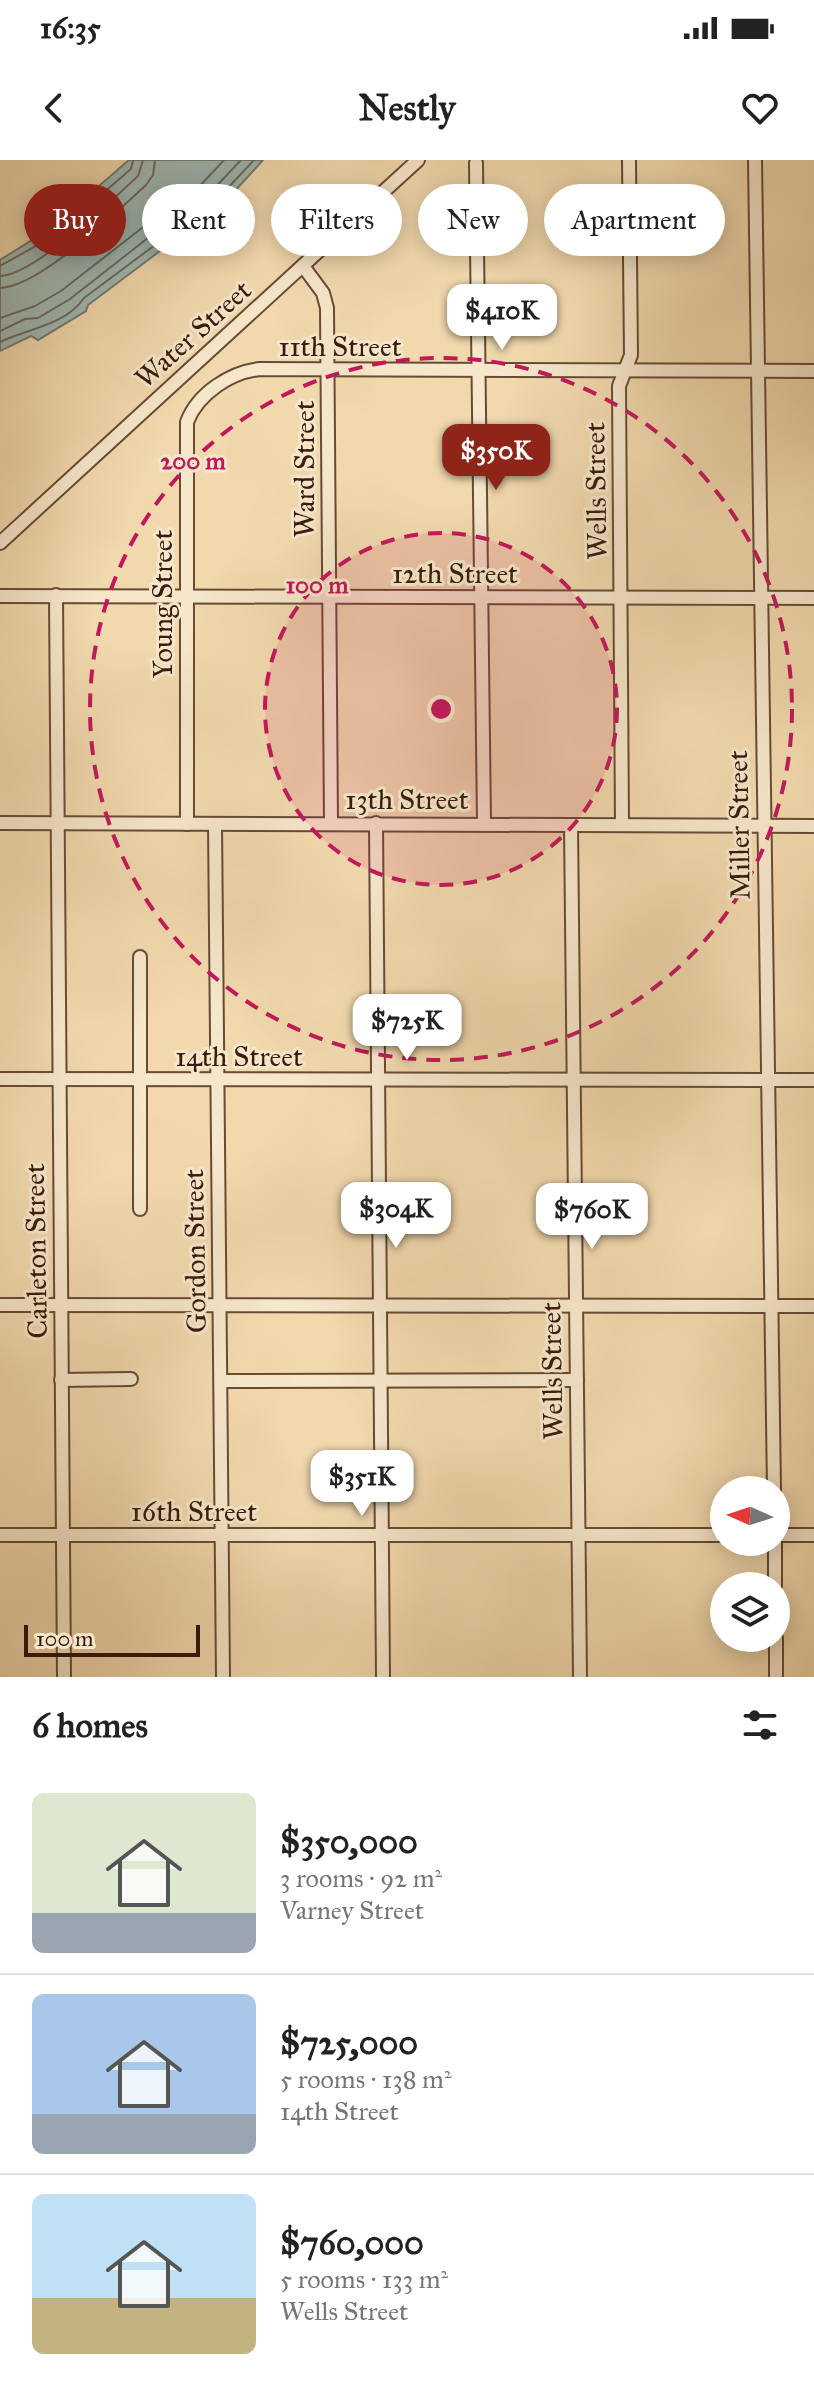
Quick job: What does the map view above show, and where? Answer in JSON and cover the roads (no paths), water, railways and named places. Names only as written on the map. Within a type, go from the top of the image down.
[{"type":"street","points":[[396,181],[404,160]]},
{"type":"street","name":"Water Street","points":[[0,543],[418,160]]},
{"type":"street","name":"Wells Street","points":[[622,825],[619,386],[631,355],[629,160]]},
{"type":"street","name":"Miller Street","points":[[755,160],[774,1476]]},
{"type":"street","points":[[476,163],[484,823]]},
{"type":"street","name":"Ward Street","points":[[303,266],[323,293],[327,308],[331,823]]},
{"type":"street","name":"11th Street","points":[[209,393],[232,375],[243,371],[814,371]]},
{"type":"street","name":"Young Street","points":[[187,824],[187,422],[209,393]]},
{"type":"street","name":"Carleton Street","points":[[56,595],[64,1677]]},
{"type":"street","name":"12th Street","points":[[0,596],[814,598]]},
{"type":"street","name":"13th Street","points":[[0,823],[814,826]]},
{"type":"street","points":[[376,823],[383,1677]]},
{"type":"street","name":"Gordon Street","points":[[215,824],[223,1677]]},
{"type":"street","name":"Wells Street","points":[[571,825],[580,1677]]},
{"type":"street","points":[[140,957],[140,1209]]},
{"type":"street","name":"14th Street","points":[[0,1079],[814,1080]]},
{"type":"street","points":[[0,1305],[814,1306]]},
{"type":"street","points":[[61,1380],[131,1379]]},
{"type":"street","points":[[221,1381],[577,1380]]},
{"type":"street","name":"16th Street","points":[[0,1535],[710,1535]]},
{"type":"street","points":[[790,1535],[814,1535]]},
{"type":"street","points":[[776,1652],[776,1677]]},
{"type":"water","points":[[129,160],[263,160],[241,184],[142,184],[142,256],[153,256],[88,305],[86,311],[38,340],[31,336],[0,351],[0,260],[24,245],[24,256],[126,256],[126,184],[101,184]]}]
